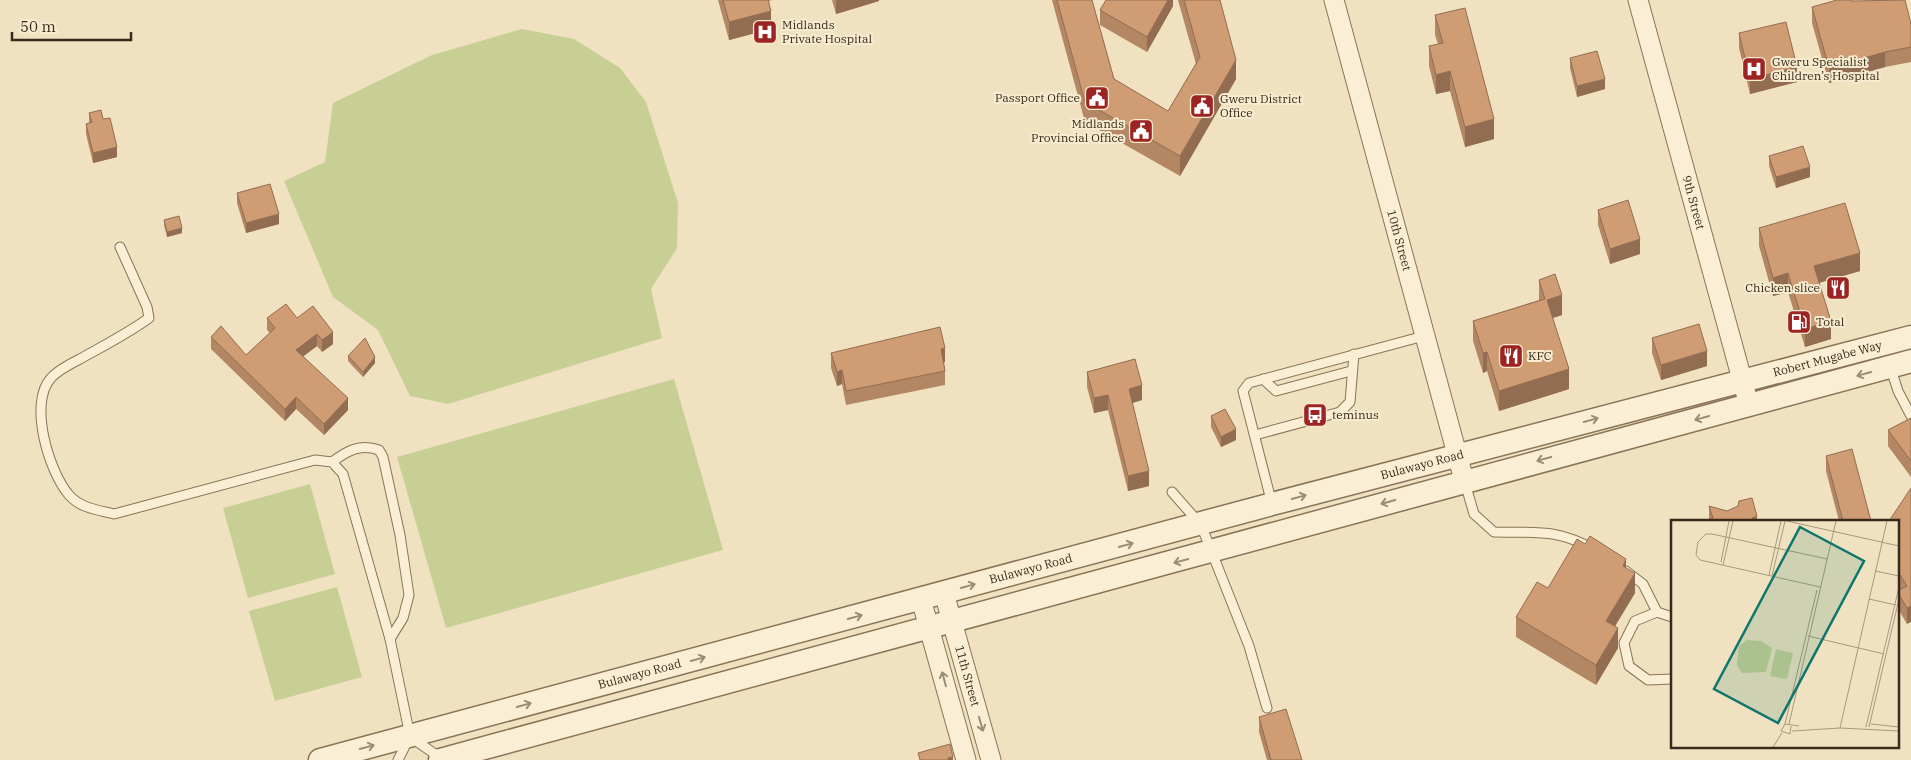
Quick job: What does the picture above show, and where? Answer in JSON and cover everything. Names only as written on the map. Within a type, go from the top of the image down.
[{"type":"street","name":"10th Street","points":[[1334,0],[1464,480]]},
{"type":"street","name":"9th Street","points":[[1638,0],[1749,405]]},
{"type":"street","name":"Robert Mugabe Way","points":[[1749,405],[1892,357],[1911,337]]},
{"type":"street","name":"Robert Mugabe Way","points":[[1743,379],[1892,357]]},
{"type":"street","name":"Bulawayo Road","points":[[320,760],[1743,379]]},
{"type":"street","points":[[441,760],[1210,553],[1464,480],[1749,405]]},
{"type":"street","name":"11th Street","points":[[944,593],[991,760]]},
{"type":"street","name":"11th Street","points":[[921,599],[966,760]]},
{"type":"lane","points":[[120,246],[147,308],[149,318],[68,365],[51,378],[40,396],[42,431],[54,468],[69,496],[84,507],[114,514],[315,460],[332,462],[343,474],[390,639],[410,736],[398,760]]},
{"type":"lane","points":[[1272,504],[1243,391],[1250,383],[1424,336]]},
{"type":"lane","points":[[1254,435],[1340,412],[1350,402],[1350,371],[1354,354]]},
{"type":"lane","points":[[1892,357],[1898,391],[1911,416]]},
{"type":"lane","points":[[1263,379],[1276,391],[1350,371]]},
{"type":"lane","points":[[332,462],[345,452],[362,446],[379,450],[383,457],[400,535],[409,595],[403,618],[390,639]]},
{"type":"lane","points":[[1464,480],[1474,514],[1494,532],[1551,532],[1576,538],[1605,556]]},
{"type":"lane","points":[[1172,492],[1201,525],[1210,553],[1227,588],[1246,638],[1267,708]]},
{"type":"lane","points":[[1620,566],[1643,584],[1657,612]]},
{"type":"lane","points":[[1671,617],[1657,612],[1635,621],[1624,643],[1629,666],[1648,680],[1671,679]]},
{"type":"lane","points":[[410,736],[441,760]]},
{"type":"green space","points":[[522,29],[574,39],[620,68],[646,102],[678,203],[677,248],[651,289],[662,338],[448,404],[410,396],[378,330],[333,297],[284,181],[325,162],[333,103],[432,55]]},
{"type":"green space","points":[[674,379],[723,550],[446,628],[397,457]]},
{"type":"green space","points":[[310,484],[335,574],[248,598],[223,508]]},
{"type":"green space","points":[[337,587],[362,677],[275,701],[249,611]]},
{"type":"building","points":[[723,0],[768,0],[771,11],[729,22]]},
{"type":"building","points":[[1057,0],[1092,0],[1114,79],[1168,111],[1200,57],[1184,0],[1220,0],[1236,60],[1180,156],[1085,102]]},
{"type":"building","points":[[1106,0],[1168,0],[1147,37],[1100,10]]},
{"type":"building","points":[[1837,0],[1905,0],[1911,24],[1911,47],[1885,52],[1829,68],[1812,7]]},
{"type":"building","points":[[1465,8],[1494,119],[1465,127],[1450,71],[1436,75],[1429,46],[1443,43],[1435,15]]},
{"type":"building","points":[[1786,22],[1797,67],[1750,79],[1739,33]]},
{"type":"building","points":[[1597,51],[1605,79],[1577,86],[1570,58]]},
{"type":"building","points":[[101,110],[103,119],[110,118],[117,147],[93,153],[86,124],[92,122],[89,113]]},
{"type":"building","points":[[1803,146],[1810,167],[1776,177],[1769,156]]},
{"type":"building","points":[[270,184],[279,214],[246,223],[237,193]]},
{"type":"building","points":[[1628,200],[1640,239],[1610,249],[1598,210]]},
{"type":"building","points":[[1845,203],[1860,253],[1814,266],[1831,321],[1805,329],[1788,273],[1773,278],[1759,228]]},
{"type":"building","points":[[179,216],[182,228],[167,232],[164,220]]},
{"type":"building","points":[[1555,274],[1562,295],[1547,300],[1569,369],[1499,391],[1487,352],[1483,353],[1473,321],[1545,299],[1539,280]]},
{"type":"building","points":[[286,304],[297,318],[313,306],[333,332],[322,340],[317,334],[296,350],[348,398],[324,424],[296,397],[285,409],[211,337],[221,326],[246,355],[275,328],[267,318]]},
{"type":"building","points":[[1699,324],[1707,351],[1661,365],[1652,338]]},
{"type":"building","points":[[940,327],[945,348],[941,349],[945,371],[846,391],[842,370],[837,372],[831,353]]},
{"type":"building","points":[[365,338],[375,357],[363,372],[348,356]]},
{"type":"building","points":[[1135,359],[1142,385],[1129,389],[1149,471],[1128,476],[1108,395],[1094,398],[1087,372]]},
{"type":"building","points":[[1225,409],[1236,429],[1221,437],[1211,416]]},
{"type":"building","points":[[1911,418],[1911,461],[1888,430]]},
{"type":"building","points":[[1852,449],[1871,520],[1843,520],[1826,456]]},
{"type":"building","points":[[1911,488],[1911,606],[1907,608],[1898,593],[1898,590],[1907,586],[1898,572],[1898,520],[1890,520]]},
{"type":"building","points":[[1752,498],[1757,516],[1751,520],[1709,520],[1713,518],[1709,506],[1727,511],[1738,506],[1739,501]]},
{"type":"building","points":[[1590,536],[1626,559],[1623,566],[1635,573],[1606,621],[1618,628],[1596,665],[1516,617],[1537,582],[1548,588],[1577,539],[1585,544]]},
{"type":"building","points":[[1286,709],[1302,760],[1271,760],[1259,717]]},
{"type":"building","points":[[950,744],[953,757],[948,758],[949,760],[920,760],[918,753]]},
{"type":"place","name":"Midlands Private Hospital","points":[[765,32]]},
{"type":"place","name":"Gweru Specialist Children’s Hospital","points":[[1754,69]]},
{"type":"place","name":"Passport Office","points":[[1097,98]]},
{"type":"place","name":"Gweru District Office","points":[[1202,106]]},
{"type":"place","name":"Midlands Provincial Office","points":[[1141,131]]},
{"type":"place","name":"Chicken slice","points":[[1838,288]]},
{"type":"place","name":"Total","points":[[1799,322]]},
{"type":"place","name":"KFC","points":[[1511,356]]},
{"type":"place","name":"teminus","points":[[1315,415]]}]
